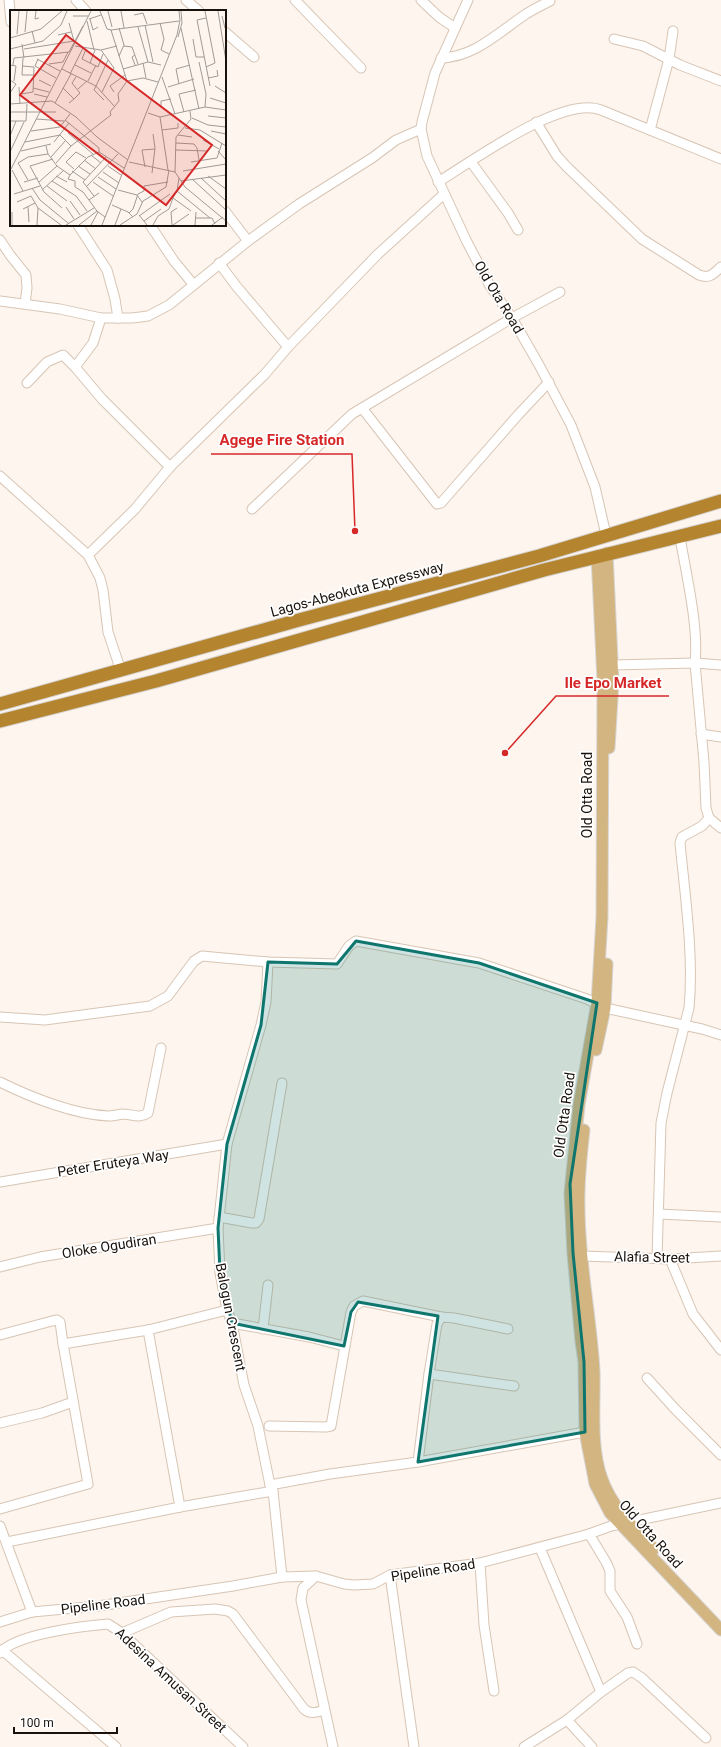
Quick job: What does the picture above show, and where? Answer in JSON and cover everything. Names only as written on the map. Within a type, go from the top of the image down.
[{"type":"highway","name":"Lagos-Abeokuta Expressway","points":[[0,704],[299,620],[539,556],[606,534],[721,501]]},
{"type":"highway","points":[[0,721],[156,681],[602,555],[721,526]]},
{"type":"main road","points":[[601,1005],[609,918],[608,770],[612,665],[602,555]]},
{"type":"main road","name":"Old Otta Road","points":[[602,555],[603,681],[601,1005],[580,1168],[579,1209],[582,1256],[594,1371],[595,1428],[598,1466],[609,1495],[625,1524],[721,1630]]},
{"type":"main road","name":"Old Otta Road","points":[[601,1005],[579,1105],[570,1184],[573,1253],[584,1362],[585,1432],[592,1473],[598,1491],[610,1513],[625,1524],[721,1621]]},
{"type":"street","points":[[9,0],[10,11]]},
{"type":"street","points":[[76,0],[85,10]]},
{"type":"street","points":[[186,0],[197,10]]},
{"type":"street","points":[[295,0],[361,68]]},
{"type":"street","points":[[421,0],[439,17],[454,28]]},
{"type":"street","name":"Old Ota Road","points":[[468,0],[454,28],[435,74],[421,129],[427,156],[438,182],[483,274],[512,318],[549,382],[571,425],[595,487],[606,534]]},
{"type":"street","points":[[440,60],[459,56],[471,51],[526,14],[552,0]]},
{"type":"street","points":[[650,130],[669,60],[673,31]]},
{"type":"street","points":[[226,33],[254,57]]},
{"type":"street","points":[[614,39],[644,46],[669,60],[721,81]]},
{"type":"street","points":[[438,182],[536,122],[578,108],[589,107],[601,110],[721,159]]},
{"type":"street","points":[[536,122],[557,156],[566,166],[642,239],[705,278],[711,277],[721,267]]},
{"type":"street","points":[[0,301],[102,318],[148,316],[169,305],[219,263],[299,204],[366,162],[396,140],[421,129]]},
{"type":"street","points":[[471,162],[508,213],[518,230]]},
{"type":"street","points":[[88,556],[135,509],[170,466],[241,399],[288,347],[378,254],[444,194]]},
{"type":"street","points":[[226,212],[248,241]]},
{"type":"street","points":[[79,226],[107,270],[115,299],[118,318]]},
{"type":"street","points":[[151,226],[174,261],[193,284]]},
{"type":"street","points":[[0,240],[26,275],[27,288],[25,304]]},
{"type":"street","points":[[219,263],[241,292],[288,347]]},
{"type":"street","points":[[252,509],[344,421],[362,408],[512,318],[560,292]]},
{"type":"street","points":[[75,366],[93,343],[102,318]]},
{"type":"street","points":[[27,383],[47,362],[63,355],[75,366],[102,399],[170,466]]},
{"type":"street","points":[[362,408],[437,504],[441,503],[549,382]]},
{"type":"street","points":[[0,476],[88,556],[100,578],[103,590],[108,632],[121,671]]},
{"type":"street","points":[[680,536],[696,651],[695,663],[704,762],[706,808],[709,818],[721,828]]},
{"type":"street","points":[[612,665],[695,663],[721,665]]},
{"type":"street","points":[[701,734],[721,737]]},
{"type":"street","points":[[658,1258],[661,1123],[667,1093],[690,1008],[690,969],[680,843],[682,837],[702,826],[709,818]]},
{"type":"street","points":[[0,1017],[46,1020],[150,1006],[168,996],[194,961],[202,956],[268,962],[337,964],[349,946],[356,940],[479,963],[601,1005],[684,1026],[702,1029],[721,1035]]},
{"type":"street","name":"Balogun Crescent","points":[[268,962],[266,1002],[261,1025],[227,1144],[218,1228],[220,1273],[227,1310],[232,1323],[244,1385],[258,1426],[272,1488],[282,1577]]},
{"type":"street","points":[[0,1082],[38,1098],[90,1114],[111,1116],[122,1114],[135,1117],[144,1116],[148,1113],[161,1048]]},
{"type":"street","points":[[219,1218],[252,1223],[256,1223],[259,1219],[282,1083]]},
{"type":"street","name":"Peter Eruteya Way","points":[[0,1182],[227,1144]]},
{"type":"street","points":[[659,1214],[721,1217]]},
{"type":"street","name":"Oloke Ogudiran","points":[[0,1267],[40,1258],[218,1228]]},
{"type":"street","name":"Alafia Street","points":[[582,1256],[670,1259],[721,1256]]},
{"type":"street","points":[[670,1259],[693,1314],[721,1350]]},
{"type":"street","points":[[263,1329],[268,1285]]},
{"type":"street","points":[[270,1426],[331,1426],[351,1312],[358,1302],[363,1301],[508,1329]]},
{"type":"street","points":[[63,1344],[148,1330],[227,1310]]},
{"type":"street","points":[[418,1462],[429,1374],[437,1324],[440,1317]]},
{"type":"street","points":[[0,1335],[57,1320],[60,1322],[88,1484],[0,1509]]},
{"type":"street","points":[[232,1323],[314,1338],[344,1346]]},
{"type":"street","points":[[148,1330],[180,1507]]},
{"type":"street","points":[[429,1374],[514,1386]]},
{"type":"street","points":[[647,1378],[676,1410],[721,1455]]},
{"type":"street","points":[[0,1423],[42,1413],[73,1402]]},
{"type":"street","points":[[7,1542],[272,1488],[330,1474],[418,1462],[585,1432]]},
{"type":"street","name":"Pipeline Road","points":[[0,1622],[32,1612],[98,1606],[233,1586],[282,1577],[316,1576],[344,1584],[373,1584],[390,1575],[480,1563],[625,1524],[721,1502]]},
{"type":"street","points":[[0,1526],[32,1612]]},
{"type":"street","points":[[589,1534],[610,1571],[610,1591],[627,1617],[637,1644]]},
{"type":"street","points":[[540,1548],[601,1692]]},
{"type":"street","points":[[480,1563],[484,1625],[494,1691]]},
{"type":"street","points":[[390,1575],[414,1747]]},
{"type":"street","points":[[316,1576],[303,1588],[301,1600],[333,1747]]},
{"type":"street","points":[[122,1633],[171,1612],[215,1609],[228,1611],[232,1614],[304,1709],[308,1712],[317,1712],[323,1710],[324,1707]]},
{"type":"street","name":"Adesina Amusan Street","points":[[1,1651],[20,1640],[49,1633],[108,1624],[122,1633],[243,1747]]},
{"type":"street","points":[[1,1651],[116,1747]]},
{"type":"street","points":[[524,1747],[567,1720],[601,1692],[628,1673],[633,1672],[642,1678],[706,1738]]},
{"type":"street","points":[[567,1720],[592,1747]]},
{"type":"highlighted area","points":[[356,941],[479,963],[597,1003],[570,1184],[573,1253],[584,1362],[585,1432],[418,1462],[438,1316],[358,1302],[351,1312],[344,1346],[232,1323],[220,1273],[218,1228],[227,1144],[261,1025],[268,962],[337,964]]},
{"type":"place","name":"Agege Fire Station","points":[[355,531]]},
{"type":"place","name":"Ile Epo Market","points":[[505,753]]}]
